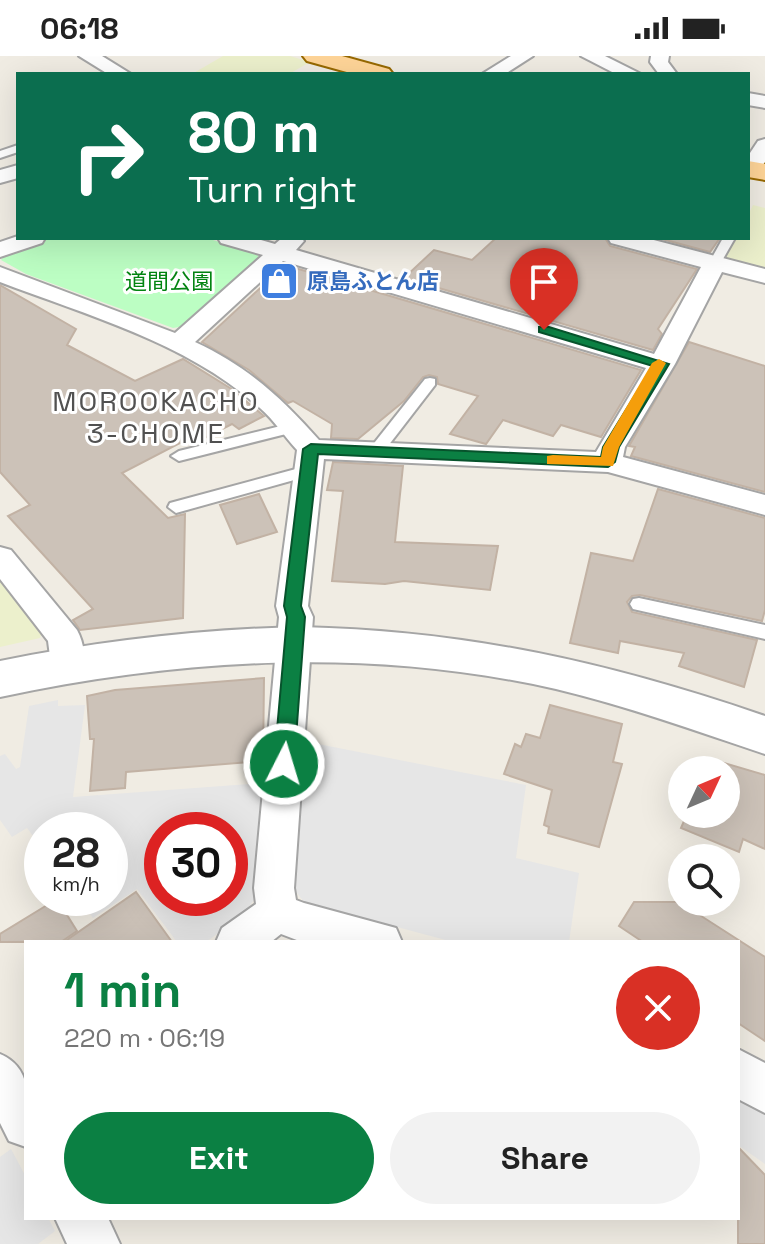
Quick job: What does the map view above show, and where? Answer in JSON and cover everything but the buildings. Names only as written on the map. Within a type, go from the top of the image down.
[{"type":"main road","points":[[315,56],[374,72]]},
{"type":"street","points":[[88,56],[118,72]]},
{"type":"street","points":[[495,72],[524,56]]},
{"type":"street","points":[[590,56],[627,72]]},
{"type":"street","points":[[754,170],[765,145]]},
{"type":"street","points":[[0,250],[28,240]]},
{"type":"street","points":[[246,240],[287,245],[662,364]]},
{"type":"street","points":[[627,240],[765,276]]},
{"type":"street","points":[[179,343],[287,245]]},
{"type":"street","points":[[608,462],[611,447],[662,364],[715,263]]},
{"type":"street","points":[[0,274],[179,343],[236,374],[271,403],[304,449],[292,606],[296,617],[274,888],[278,912]]},
{"type":"street","points":[[304,449],[608,462],[765,505]]},
{"type":"street","points":[[0,558],[65,639],[68,664]]},
{"type":"street","points":[[0,679],[68,664],[208,648],[332,644],[483,658],[598,681],[765,735]]},
{"type":"street","points":[[240,940],[278,912]]},
{"type":"street","points":[[278,912],[300,922],[373,940]]},
{"type":"street","points":[[740,1073],[765,1090]]},
{"type":"street","points":[[81,1220],[95,1244]]},
{"type":"lane","points":[[715,263],[728,240]]},
{"type":"lane","points":[[376,451],[430,382]]},
{"type":"lane","points":[[179,456],[304,449]]},
{"type":"lane","points":[[176,507],[304,449]]},
{"type":"lane","points":[[639,604],[765,632]]},
{"type":"green space","points":[[223,56],[290,56],[310,62],[292,72],[195,72]]},
{"type":"green space","points":[[753,205],[765,208],[765,269],[725,259],[735,240],[750,240],[750,211]]},
{"type":"green space","name":"道間公園","points":[[46,240],[213,240],[257,253],[259,259],[185,326],[173,328],[26,274],[1,260],[6,254]]},
{"type":"green space","points":[[0,576],[43,629],[40,638],[0,647]]},
{"type":"shaded area","points":[[58,700],[58,706],[85,705],[73,797],[264,783],[254,900],[248,908],[248,812],[144,812],[144,898],[137,889],[128,895],[128,812],[24,812],[24,830],[12,837],[0,820],[0,756],[5,754],[16,769],[20,767],[29,706]]},
{"type":"shaded area","points":[[303,741],[526,785],[516,858],[579,873],[569,940],[446,940],[304,902],[293,888]]},
{"type":"shaded area","points":[[157,916],[242,916],[209,940],[175,940]]},
{"type":"shaded area","points":[[740,1098],[765,1115],[765,1164],[740,1146]]},
{"type":"shaded area","points":[[11,1149],[24,1173],[24,1220],[49,1220],[55,1231],[38,1244],[0,1244],[0,1157]]},
{"type":"slow traffic","points":[[553,460],[608,462],[611,447],[662,364],[659,363]]},
{"type":"place","name":"原島ふとん店","points":[[279,281]]},
{"type":"district","name":"MOROOKACHO 3-CHOME","points":[[156,417]]},
{"type":"route","points":[[284,764],[296,617],[292,606],[311,449],[608,462],[611,447],[662,364],[544,330]]}]
